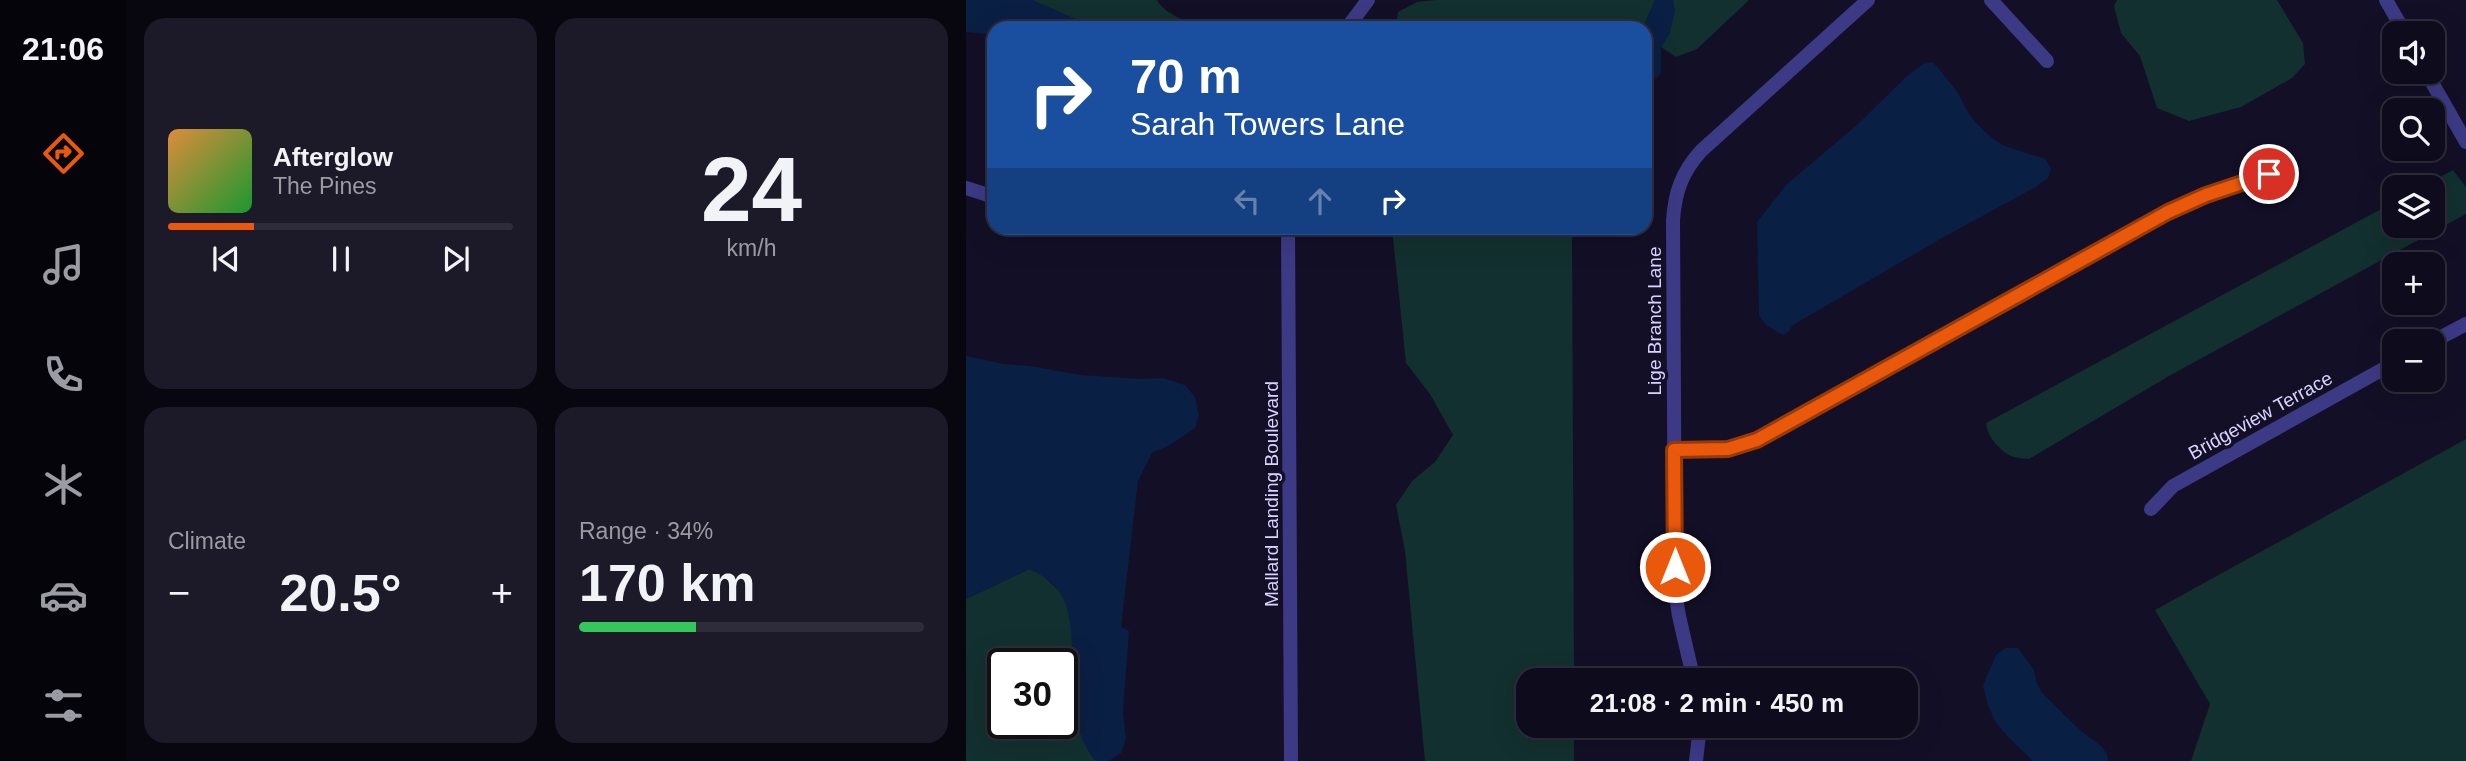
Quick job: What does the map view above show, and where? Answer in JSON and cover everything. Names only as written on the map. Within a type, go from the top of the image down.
[{"type":"street","points":[[1352,21],[1368,0]]},
{"type":"street","name":"Lige Branch Lane","points":[[1691,668],[1675,590],[1673,220],[1677,187],[1701,151],[1868,0]]},
{"type":"street","points":[[1992,0],[2047,61]]},
{"type":"street","points":[[2386,0],[2398,21]]},
{"type":"street","points":[[2433,84],[2466,142]]},
{"type":"street","points":[[1674,450],[1728,449],[1757,440],[2168,212],[2206,195],[2269,174]]},
{"type":"street","points":[[966,188],[987,195]]},
{"type":"street","name":"Mallard Landing Boulevard","points":[[1288,235],[1291,761]]},
{"type":"street","points":[[2445,335],[2466,324]]},
{"type":"street","name":"Bridgeview Terrace","points":[[2151,509],[2173,485],[2382,370]]},
{"type":"street","points":[[1696,761],[1699,738]]},
{"type":"green space","points":[[1032,0],[1157,0],[1173,15],[1187,21],[1079,21]]},
{"type":"green space","points":[[1655,0],[1646,21],[1397,21],[1398,12],[1417,2]]},
{"type":"green space","points":[[1673,0],[1749,0],[1697,49],[1676,57],[1661,47],[1672,24]]},
{"type":"green space","points":[[2117,0],[2277,0],[2303,43],[2305,64],[2292,78],[2241,107],[2189,121],[2157,108],[2140,56],[2121,33],[2114,6]]},
{"type":"green space","points":[[2453,170],[2466,187],[2466,214],[2445,225],[2445,175]]},
{"type":"green space","points":[[2382,208],[2382,238],[2422,238],[2396,252],[2382,252],[2382,260],[2169,376],[2029,459],[2011,456],[1998,446],[1991,438],[1986,423]]},
{"type":"green space","points":[[1393,235],[1572,235],[1574,668],[1516,668],[1516,738],[1574,738],[1574,761],[1425,761],[1405,551],[1396,505],[1412,481],[1435,462],[1453,435],[1430,394],[1406,363]]},
{"type":"green space","points":[[2466,439],[2466,761],[2191,761],[2210,704],[2155,610]]},
{"type":"green space","points":[[1029,569],[1041,574],[1065,596],[1073,648],[987,648],[987,739],[1078,739],[1078,710],[1096,761],[966,761],[966,599]]},
{"type":"water","points":[[966,0],[1032,0],[1079,21],[987,21],[987,34],[966,32]]},
{"type":"water","points":[[1655,0],[1673,0],[1675,11],[1669,35],[1661,47],[1661,73],[1652,83],[1652,21],[1646,21]]},
{"type":"water","points":[[1933,62],[1957,91],[1970,116],[1986,133],[2002,145],[2045,159],[2051,168],[2048,178],[1793,325],[1783,335],[1766,325],[1759,315],[1757,222],[1786,185],[1858,124],[1907,76],[1923,64]]},
{"type":"water","points":[[966,356],[1081,375],[1163,378],[1185,385],[1195,397],[1199,415],[1195,428],[1170,445],[1152,453],[1138,481],[1121,627],[1129,631],[1123,712],[1126,739],[1121,753],[1109,761],[1096,761],[1078,728],[1078,648],[1072,648],[1068,611],[1059,591],[1052,583],[1029,569],[966,599]]},
{"type":"water","points":[[2005,648],[2018,648],[2034,670],[2042,693],[2101,746],[2108,761],[2033,761],[2008,737],[1996,723],[1983,685],[1996,655]]},
{"type":"route","points":[[1675,567],[1674,450],[1728,449],[1757,440],[2168,212],[2206,195],[2269,174]]}]
